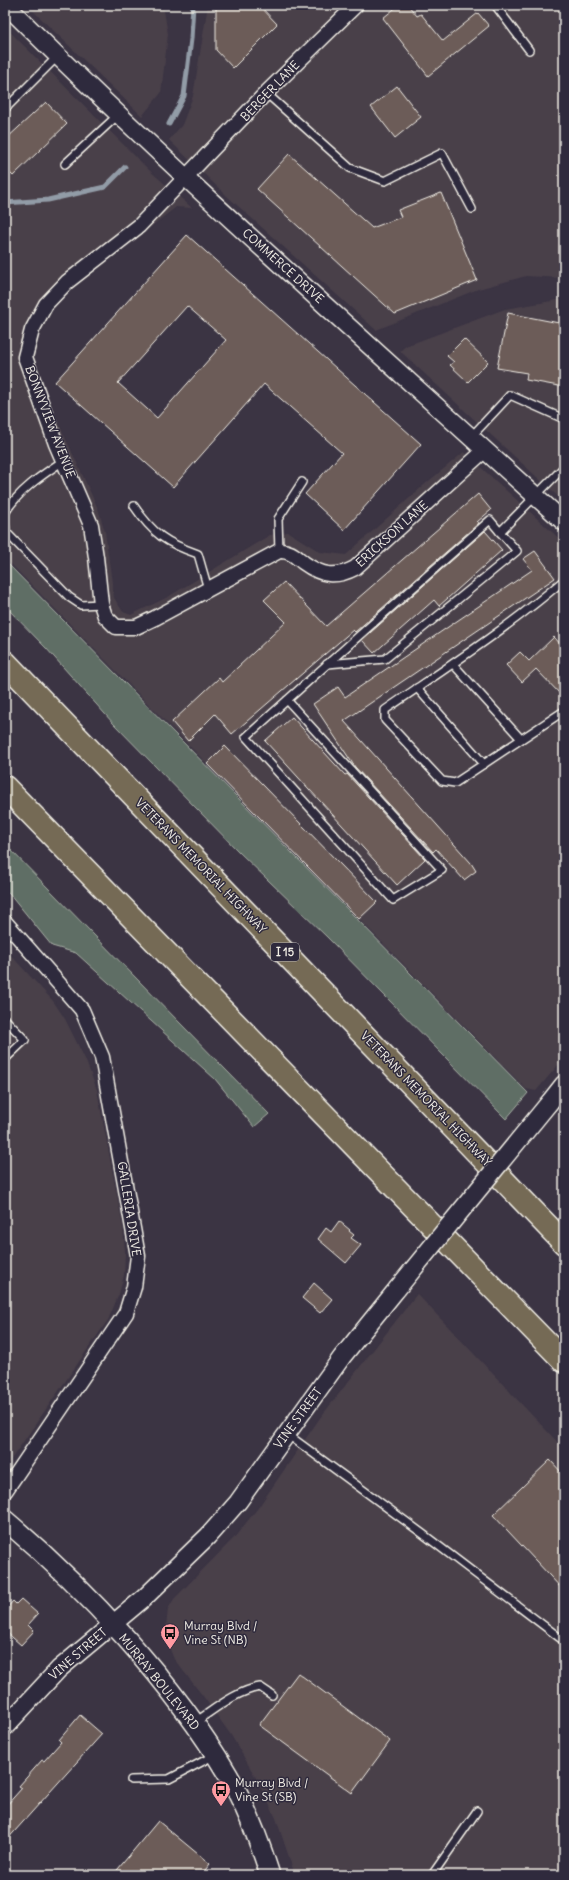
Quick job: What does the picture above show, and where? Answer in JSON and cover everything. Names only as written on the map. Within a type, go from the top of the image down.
[{"type":"highway","name":"VETERANS MEMORIAL HIGHWAY","points":[[5,662],[564,1243]]},
{"type":"highway","points":[[5,787],[564,1361]]},
{"type":"highway","points":[[535,1212],[564,1227]]},
{"type":"main road","name":"MURRAY BOULEVARD","points":[[5,1520],[35,1546],[112,1624],[166,1688],[193,1723],[215,1755],[241,1800],[260,1842],[270,1875]]},
{"type":"street","name":"BERGER LANE","points":[[186,178],[266,93],[356,5]]},
{"type":"street","name":"COMMERCE DRIVE","points":[[12,7],[57,57],[118,115],[484,450],[564,521]]},
{"type":"street","name":"BONNYVIEW AVENUE","points":[[186,178],[139,226],[67,282],[46,304],[32,330],[25,357],[63,461],[90,525],[96,557],[101,604],[105,616],[116,627],[136,627],[208,589]]},
{"type":"street","name":"ERICKSON LANE","points":[[279,551],[287,550],[320,571],[332,575],[344,574],[355,568],[484,450]]},
{"type":"street","points":[[208,589],[279,551]]},
{"type":"street","name":"GALLERIA DRIVE","points":[[5,922],[82,1010],[102,1057],[138,1256],[134,1287],[126,1313],[5,1490]]},
{"type":"street","name":"VINE STREET","points":[[5,1727],[59,1669],[150,1593],[208,1536],[238,1502],[286,1433],[342,1357],[564,1084]]},
{"type":"lane","points":[[496,5],[529,50]]},
{"type":"lane","points":[[5,110],[57,57]]},
{"type":"lane","points":[[266,93],[350,168],[384,181],[442,153],[472,209]]},
{"type":"lane","points":[[65,164],[118,115]]},
{"type":"lane","points":[[470,437],[510,395],[564,419]]},
{"type":"lane","points":[[5,513],[12,501],[45,473],[63,461]]},
{"type":"lane","points":[[500,532],[564,467]]},
{"type":"lane","points":[[279,551],[278,519],[302,482]]},
{"type":"lane","points":[[134,506],[148,526],[163,538],[182,549],[198,554],[208,589]]},
{"type":"lane","points":[[287,700],[442,870],[393,900],[246,737],[287,700],[327,664],[490,520],[517,551],[385,659],[327,664]]},
{"type":"lane","points":[[5,524],[6,532],[69,597],[81,605],[101,604]]},
{"type":"lane","points":[[564,580],[452,664],[385,710],[385,720],[442,781],[455,783],[564,711]]},
{"type":"lane","points":[[452,664],[521,739]]},
{"type":"lane","points":[[417,688],[484,764]]},
{"type":"lane","points":[[5,1019],[25,1040],[5,1059]]},
{"type":"lane","points":[[286,1433],[423,1534],[564,1641]]},
{"type":"lane","points":[[193,1723],[239,1693],[250,1689],[260,1687],[272,1695]]},
{"type":"lane","points":[[132,1780],[169,1779],[215,1755]]},
{"type":"lane","points":[[432,1875],[477,1811]]},
{"type":"shaded area","points":[[27,5],[163,5],[168,34],[161,93],[142,116]]},
{"type":"shaded area","points":[[208,5],[564,5],[564,278],[526,276],[478,289],[376,330],[227,196],[169,140],[182,125],[193,96]]},
{"type":"shaded area","points":[[5,27],[150,171],[192,208],[176,207],[62,296],[40,323],[30,346],[45,394],[98,509],[105,532],[114,598],[123,612],[131,615],[168,597],[270,535],[288,532],[320,552],[346,555],[423,486],[464,452],[564,543],[564,1058],[536,1091],[526,1089],[5,558]]},
{"type":"shaded area","points":[[564,299],[564,502],[400,351],[406,346],[505,309]]},
{"type":"shaded area","points":[[5,949],[53,1001],[65,1019],[85,1059],[97,1090],[123,1227],[125,1252],[124,1275],[119,1294],[108,1320],[5,1468]]},
{"type":"shaded area","points":[[417,1294],[564,1449],[564,1875],[295,1875],[276,1818],[255,1776],[231,1735],[174,1659],[165,1637],[168,1609],[174,1599],[234,1538],[258,1508],[320,1418]]},
{"type":"green space","points":[[5,561],[528,1093],[506,1119],[327,937],[239,852],[113,723],[46,648],[5,606]]},
{"type":"green space","points":[[5,844],[269,1114],[254,1127],[215,1079],[76,953],[52,946],[5,888]]},
{"type":"building","points":[[216,5],[259,5],[277,24],[233,68],[216,50]]},
{"type":"building","points":[[399,5],[408,5],[417,16],[421,14],[443,41],[478,13],[489,26],[428,76],[383,18]]},
{"type":"building","points":[[397,86],[421,117],[395,138],[371,107]]},
{"type":"building","points":[[46,102],[67,124],[13,176],[5,168],[5,140]]},
{"type":"building","points":[[289,154],[372,228],[401,217],[398,210],[441,193],[477,280],[395,314],[257,189]]},
{"type":"building","points":[[187,235],[421,444],[344,530],[305,494],[342,453],[264,384],[173,487],[55,382]],"holes":[[[187,306],[226,340],[157,418],[118,383]]]},
{"type":"building","points":[[508,313],[564,324],[564,387],[526,380],[527,373],[497,368]]},
{"type":"building","points":[[464,339],[488,362],[468,382],[450,365],[454,362],[447,356]]},
{"type":"building","points":[[478,494],[491,510],[477,522],[479,523],[355,632],[353,630],[232,734],[215,714],[188,741],[172,722],[219,678],[222,682],[286,622],[264,600],[284,582],[326,626]]},
{"type":"building","points":[[485,531],[502,550],[439,606],[434,600],[374,653],[362,640]]},
{"type":"building","points":[[535,551],[555,578],[344,721],[471,863],[476,871],[464,880],[436,849],[433,852],[355,767],[313,704],[338,687],[345,697],[532,570],[523,559]]},
{"type":"building","points":[[554,637],[564,648],[564,698],[536,669],[522,682],[506,665],[520,652],[529,661]]},
{"type":"building","points":[[292,717],[425,859],[397,885],[265,741]]},
{"type":"building","points":[[225,746],[377,902],[359,919],[207,764]]},
{"type":"building","points":[[339,1221],[354,1235],[351,1238],[361,1245],[346,1263],[318,1239],[326,1228],[331,1232]]},
{"type":"building","points":[[314,1283],[332,1299],[320,1313],[302,1298]]},
{"type":"building","points":[[550,1460],[564,1475],[564,1591],[493,1515]]},
{"type":"building","points":[[21,1599],[38,1614],[28,1625],[34,1631],[21,1645],[5,1631],[5,1610],[13,1601],[16,1604]]},
{"type":"building","points":[[298,1673],[390,1741],[352,1793],[259,1725]]},
{"type":"building","points":[[80,1715],[102,1734],[5,1842],[5,1807],[22,1788],[19,1786],[42,1760],[44,1761],[61,1742],[59,1740]]},
{"type":"building","points":[[158,1821],[210,1864],[201,1875],[113,1875]]},
{"type":"waterway","points":[[169,124],[184,96],[191,39],[193,5]]},
{"type":"waterway","points":[[5,203],[48,200],[105,187],[125,167]]},
{"type":"place","name":"Murray Blvd / Vine St (NB)","points":[[170,1650]]},
{"type":"place","name":"Murray Blvd / Vine St (SB)","points":[[221,1807]]}]
